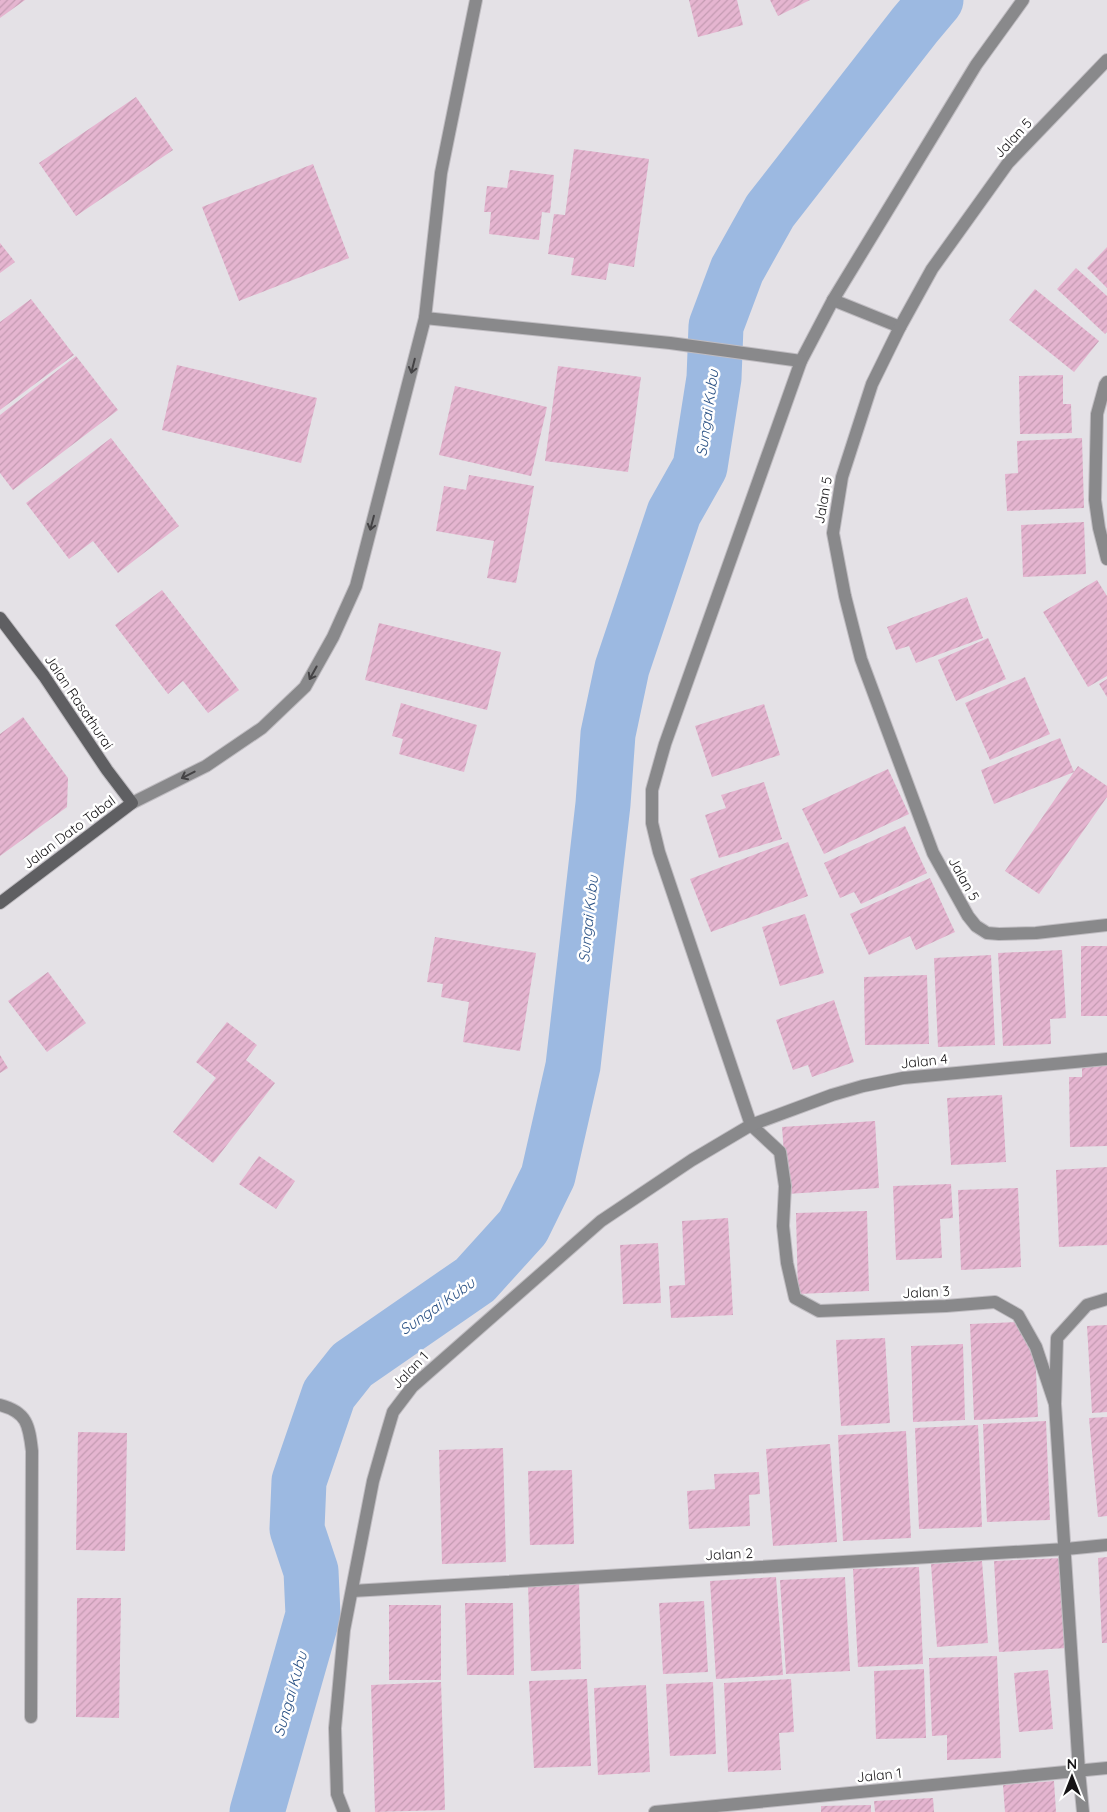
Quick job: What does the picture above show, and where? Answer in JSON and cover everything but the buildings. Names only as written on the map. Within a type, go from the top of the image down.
[{"type":"street","points":[[132,803],[214,760],[262,728],[305,686],[333,637],[356,586],[425,318],[441,173],[476,0]]},
{"type":"street","points":[[751,1125],[658,852],[652,823],[652,790],[665,744],[801,361],[832,300],[976,65],[1023,0]]},
{"type":"street","name":"Jalan 5","points":[[1107,60],[1008,164],[932,269],[900,327],[872,384],[842,477],[833,533],[845,596],[861,659],[933,853],[968,916],[976,926],[987,933],[999,934],[1036,933],[1107,925]]},
{"type":"street","points":[[832,300],[900,327]]},
{"type":"street","points":[[425,318],[670,343],[801,361]]},
{"type":"street","points":[[1107,382],[1104,385],[1097,414],[1095,500],[1099,528],[1107,559]]},
{"type":"street","name":"Jalan Rasathurai","points":[[0,618],[44,676],[107,770],[132,803]]},
{"type":"street","name":"Jalan Dato Tabal","points":[[0,904],[132,803]]},
{"type":"street","name":"Jalan 4","points":[[751,1125],[832,1095],[863,1086],[903,1078],[1107,1059]]},
{"type":"street","name":"Jalan 3","points":[[751,1125],[780,1152],[785,1186],[782,1226],[787,1263],[795,1298],[819,1311],[995,1302],[1018,1315],[1036,1347],[1055,1404]]},
{"type":"street","name":"Jalan 1","points":[[344,1812],[337,1794],[335,1728],[344,1630],[373,1481],[393,1412],[412,1387],[601,1221],[692,1160],[751,1125]]},
{"type":"street","points":[[1083,1812],[1055,1404],[1056,1338],[1087,1305],[1107,1299]]},
{"type":"street","points":[[0,1404],[12,1408],[22,1415],[29,1428],[32,1451],[31,1718]]},
{"type":"street","name":"Jalan 2","points":[[352,1590],[1066,1549],[1107,1545]]},
{"type":"street","name":"Jalan 1","points":[[654,1812],[1107,1768]]},
{"type":"waterway","name":"Sungai Kubu","points":[[257,1812],[313,1615],[311,1571],[297,1529],[299,1481],[329,1394],[352,1365],[475,1280],[523,1227],[548,1176],[573,1066],[603,804],[608,734],[622,668],[674,513],[700,467],[714,378],[716,326],[737,270],[770,211],[936,0]]}]
